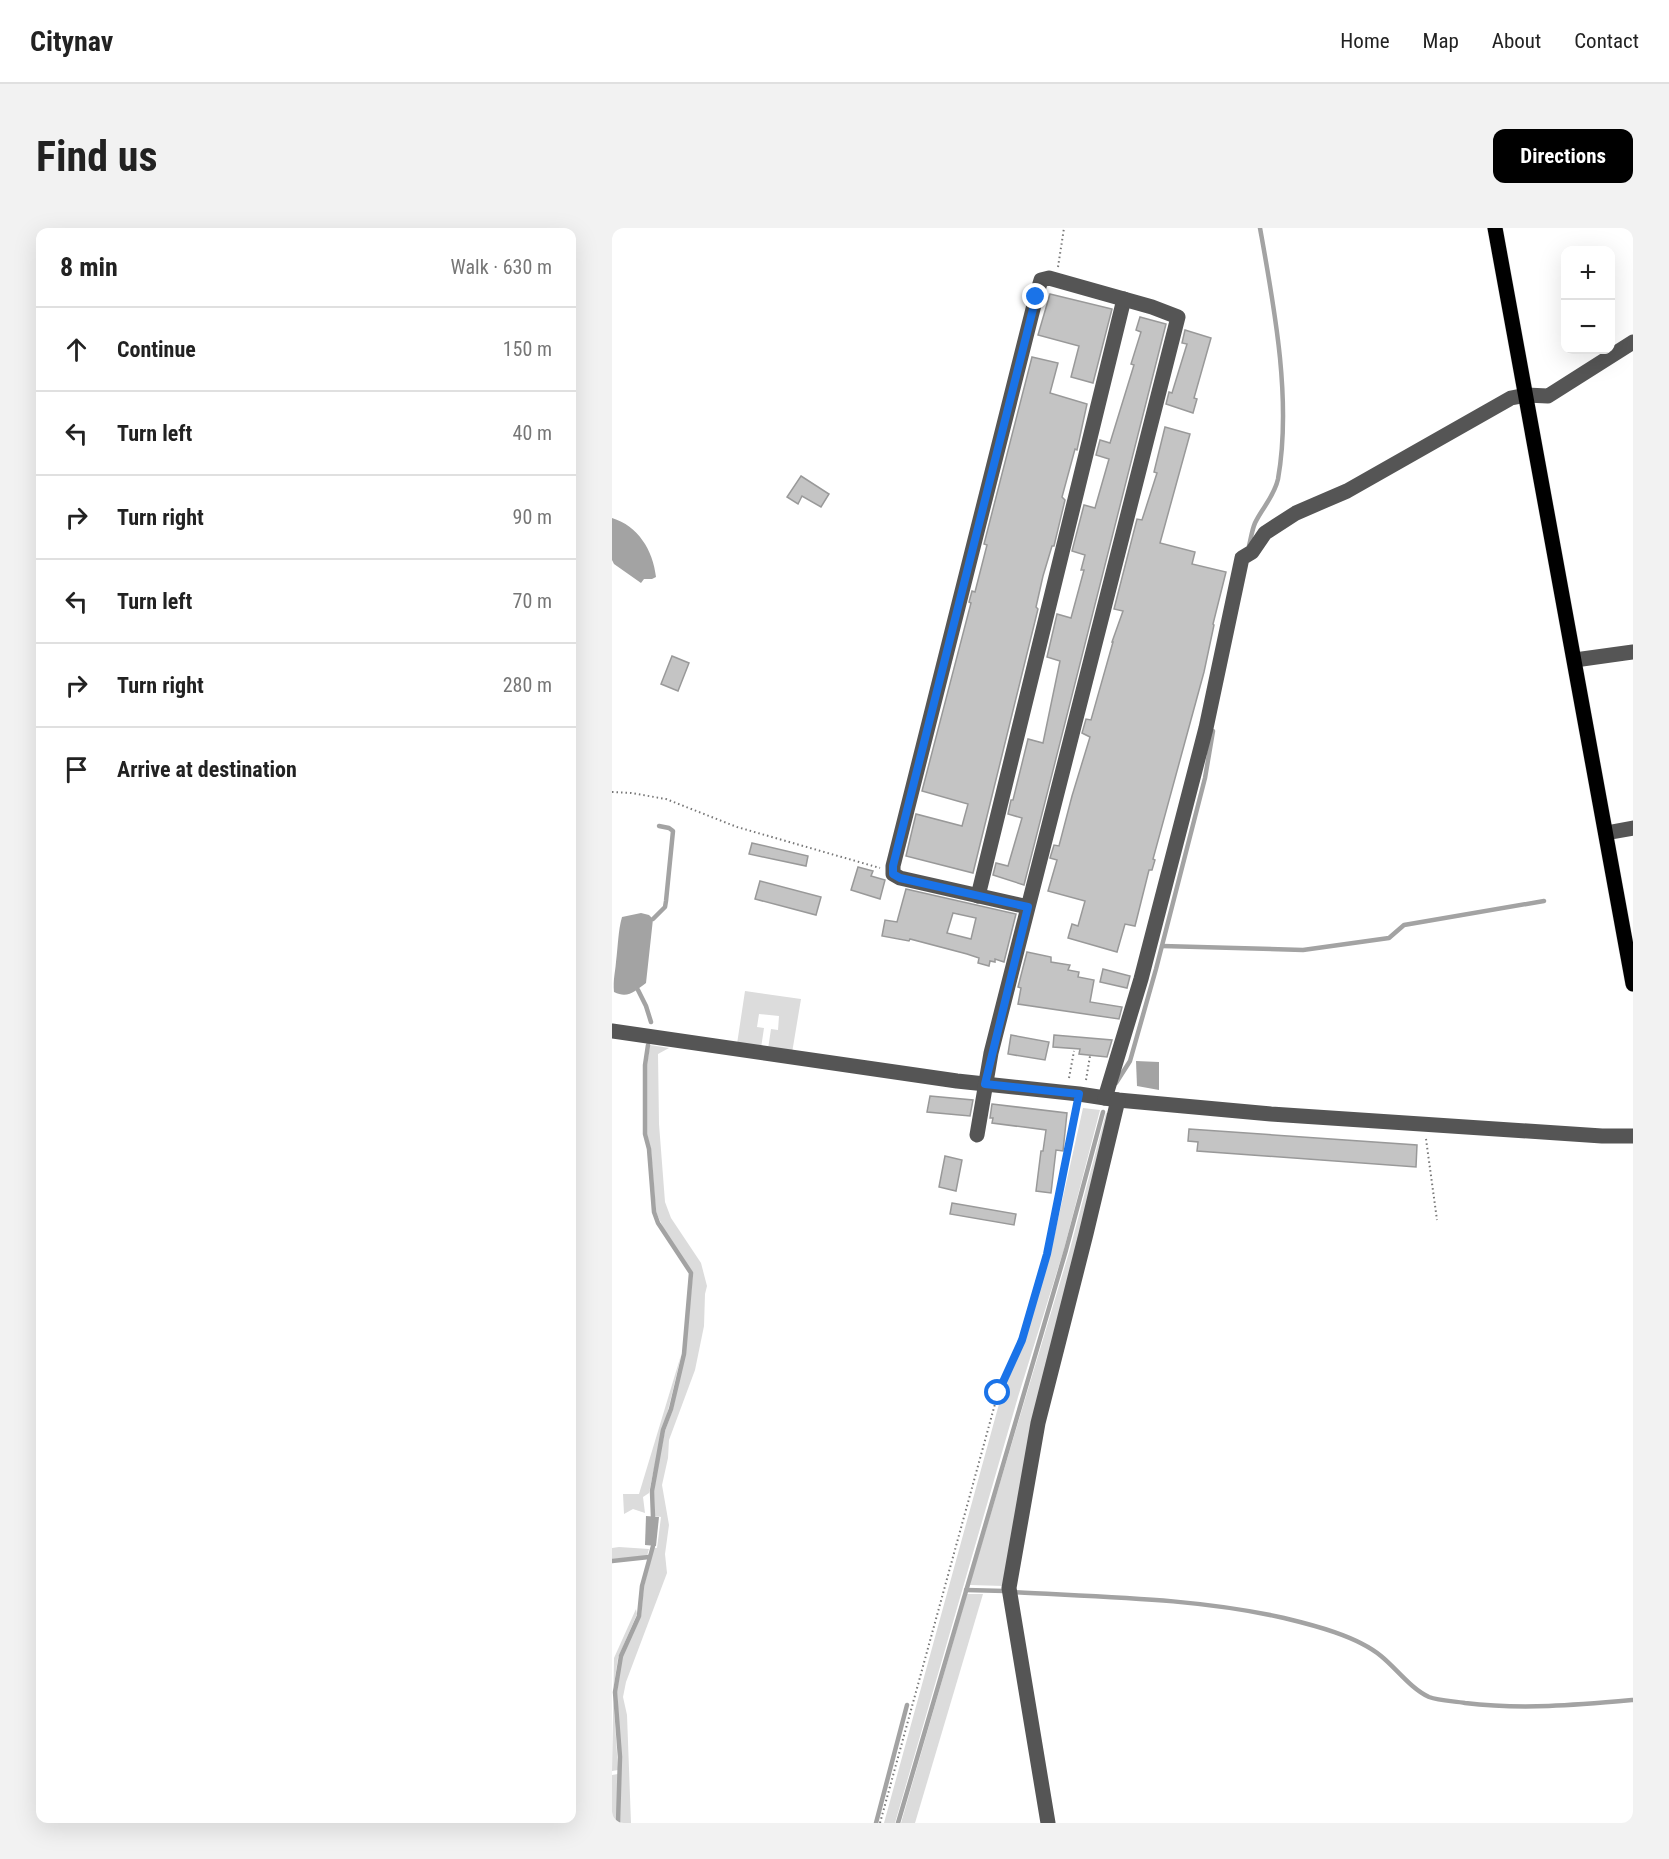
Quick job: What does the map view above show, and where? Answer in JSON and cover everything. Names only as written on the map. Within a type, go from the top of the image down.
[{"type":"main road","points":[[1495,228],[1633,984]]},
{"type":"street","points":[[977,1135],[985,1084],[1028,907],[1178,317],[1152,306],[1049,278],[1041,280],[1036,297],[893,866],[893,874],[900,878],[1028,907]]},
{"type":"street","points":[[978,896],[1124,299]]},
{"type":"street","points":[[1048,1823],[1009,1588],[1038,1424],[1086,1234],[1111,1099],[1206,728],[1242,558],[1252,552],[1265,532],[1296,513],[1347,491],[1511,398],[1526,395],[1548,396],[1633,342]]},
{"type":"street","points":[[1575,660],[1633,652]]},
{"type":"street","points":[[1605,833],[1633,828]]},
{"type":"street","points":[[612,1031],[768,1055],[1111,1099],[1424,1125],[1633,1136]]},
{"type":"path","points":[[1056,280],[1064,228]]},
{"type":"path","points":[[612,792],[666,799],[737,827],[870,864],[893,874]]},
{"type":"path","points":[[1074,1051],[1076,1094]]},
{"type":"path","points":[[880,1823],[998,1393],[1022,1340],[1047,1254],[1076,1094],[1090,1056]]},
{"type":"path","points":[[1424,1125],[1437,1220]]},
{"type":"shaded area","points":[[612,518],[629,527],[643,540],[652,558],[656,577],[644,579],[641,583],[614,564],[612,560]]},
{"type":"shaded area","points":[[641,913],[653,919],[646,983],[631,993],[623,995],[614,992],[622,917]]},
{"type":"shaded area","points":[[745,991],[801,999],[792,1053],[768,1049],[771,1029],[778,1030],[779,1016],[759,1014],[757,1027],[764,1028],[761,1048],[737,1044]]},
{"type":"shaded area","points":[[650,1045],[669,1048],[658,1054],[659,1124],[665,1202],[671,1218],[701,1263],[707,1286],[704,1326],[695,1370],[669,1440],[662,1485],[669,1525],[665,1554],[667,1573],[626,1682],[623,1697],[627,1715],[631,1823],[620,1823],[621,1758],[617,1692],[622,1656],[641,1616],[644,1586],[654,1548],[657,1548],[661,1517],[655,1516],[654,1491],[665,1431],[673,1409],[685,1354],[693,1273],[666,1234],[656,1212],[651,1150],[647,1134],[647,1065]]},
{"type":"shaded area","points":[[1136,1061],[1159,1062],[1159,1090],[1137,1086]]},
{"type":"shaded area","points":[[1083,1108],[1100,1110],[1064,1249],[1018,1397],[895,1823],[884,1823],[1002,1393],[1024,1343],[1050,1255]]},
{"type":"shaded area","points":[[1106,1113],[1110,1113],[1004,1586],[970,1585],[1070,1249]]},
{"type":"shaded area","points":[[681,1355],[649,1493],[643,1497],[645,1513],[633,1509],[624,1514],[623,1494],[639,1494]]},
{"type":"shaded area","points":[[646,1516],[659,1517],[656,1546],[645,1545]]},
{"type":"shaded area","points":[[612,1548],[649,1549],[647,1556],[612,1559]]},
{"type":"shaded area","points":[[967,1594],[983,1594],[915,1823],[901,1823]]},
{"type":"shaded area","points":[[636,1609],[637,1614],[618,1658],[613,1688],[614,1658]]},
{"type":"shaded area","points":[[613,1696],[618,1770],[612,1771]]},
{"type":"shaded area","points":[[618,1774],[617,1820],[612,1821],[612,1775]]},
{"type":"building","points":[[1050,294],[1112,309],[1093,383],[1071,377],[1079,346],[1038,335]]},
{"type":"building","points":[[1140,317],[1166,324],[1024,885],[993,875],[996,863],[1008,866],[1022,818],[1008,814],[1028,739],[1043,743],[1060,661],[1047,657],[1057,614],[1071,618],[1084,570],[1081,570],[1085,555],[1072,551],[1084,505],[1095,508],[1109,459],[1096,455],[1100,440],[1110,443],[1134,365],[1131,364],[1141,332],[1136,330]]},
{"type":"building","points":[[1185,330],[1211,338],[1194,398],[1197,399],[1193,413],[1166,404],[1169,392],[1172,393],[1187,344],[1182,343]]},
{"type":"building","points":[[1032,357],[1058,363],[1050,393],[1087,404],[1077,450],[1075,449],[1062,497],[1065,500],[1054,546],[1052,546],[1043,576],[1036,607],[1038,609],[973,873],[906,856],[916,814],[962,826],[968,804],[922,791],[971,603],[969,602],[972,591],[975,592],[987,545],[984,544]]},
{"type":"building","points":[[1165,427],[1190,434],[1160,543],[1195,552],[1192,564],[1226,572],[1204,672],[1153,859],[1155,860],[1152,870],[1149,870],[1135,926],[1125,924],[1117,952],[1068,938],[1072,924],[1078,926],[1085,901],[1048,891],[1057,860],[1050,858],[1054,845],[1059,846],[1090,737],[1082,733],[1086,719],[1091,720],[1112,642],[1123,611],[1114,609],[1137,519],[1142,520],[1157,473],[1154,472]]},
{"type":"building","points":[[801,476],[829,494],[821,507],[802,496],[798,504],[787,497]]},
{"type":"building","points":[[672,656],[689,663],[678,691],[661,684]]},
{"type":"building","points":[[752,843],[808,856],[806,866],[749,854]]},
{"type":"building","points":[[858,867],[873,871],[871,876],[885,880],[880,899],[851,890]]},
{"type":"building","points":[[760,881],[821,897],[816,915],[755,899]]},
{"type":"building","points":[[906,889],[1016,914],[1004,962],[995,959],[995,962],[990,961],[989,966],[978,963],[979,958],[967,954],[910,939],[909,941],[882,936],[885,920],[897,922]],"holes":[[[953,913],[976,918],[971,939],[947,933]]]},
{"type":"building","points":[[1027,952],[1051,957],[1051,962],[1070,965],[1068,970],[1079,972],[1078,977],[1094,980],[1090,1002],[1122,1007],[1119,1019],[1018,1004],[1021,988],[1018,987]]},
{"type":"building","points":[[1103,969],[1130,976],[1127,988],[1100,982]]},
{"type":"building","points":[[1011,1035],[1049,1042],[1045,1060],[1008,1054]]},
{"type":"building","points":[[1054,1035],[1112,1040],[1107,1057],[1079,1054],[1080,1049],[1053,1047]]},
{"type":"building","points":[[930,1096],[973,1100],[970,1116],[927,1112]]},
{"type":"building","points":[[992,1104],[1067,1113],[1063,1151],[1056,1150],[1051,1193],[1036,1191],[1046,1130],[992,1123],[993,1118],[990,1118]]},
{"type":"building","points":[[1189,1129],[1417,1145],[1416,1167],[1197,1151],[1198,1142],[1188,1141]]},
{"type":"building","points":[[945,1156],[962,1160],[956,1191],[939,1187]]},
{"type":"building","points":[[952,1203],[1016,1214],[1014,1225],[950,1214]]},
{"type":"waterway","points":[[1249,546],[1255,523],[1274,491],[1282,449],[1280,353],[1260,228]]},
{"type":"waterway","points":[[1116,1083],[1130,1061],[1156,969],[1205,778],[1213,731]]},
{"type":"waterway","points":[[653,919],[665,907],[673,831],[659,826]]},
{"type":"waterway","points":[[1162,946],[1303,950],[1389,938],[1404,925],[1544,901]]},
{"type":"waterway","points":[[638,990],[651,1022]]},
{"type":"waterway","points":[[648,1045],[645,1065],[645,1134],[649,1149],[654,1212],[658,1223],[691,1273],[684,1354],[671,1409],[663,1430],[652,1491],[653,1517]]},
{"type":"waterway","points":[[898,1823],[1066,1250],[1103,1112]]},
{"type":"waterway","points":[[618,1823],[620,1757],[615,1692],[621,1656],[639,1616],[642,1586],[653,1546]]},
{"type":"waterway","points":[[612,1561],[649,1557]]},
{"type":"waterway","points":[[966,1590],[1005,1591]]},
{"type":"waterway","points":[[1012,1592],[1183,1602],[1251,1611],[1296,1621],[1334,1632],[1371,1649],[1416,1689],[1429,1697],[1438,1699],[1486,1705],[1528,1706],[1633,1700]]},
{"type":"waterway","points":[[876,1823],[907,1705]]},
{"type":"route","points":[[998,1393],[1022,1340],[1047,1254],[1079,1094],[985,1084],[1028,907],[900,878],[893,874],[893,866],[1036,297]]}]
